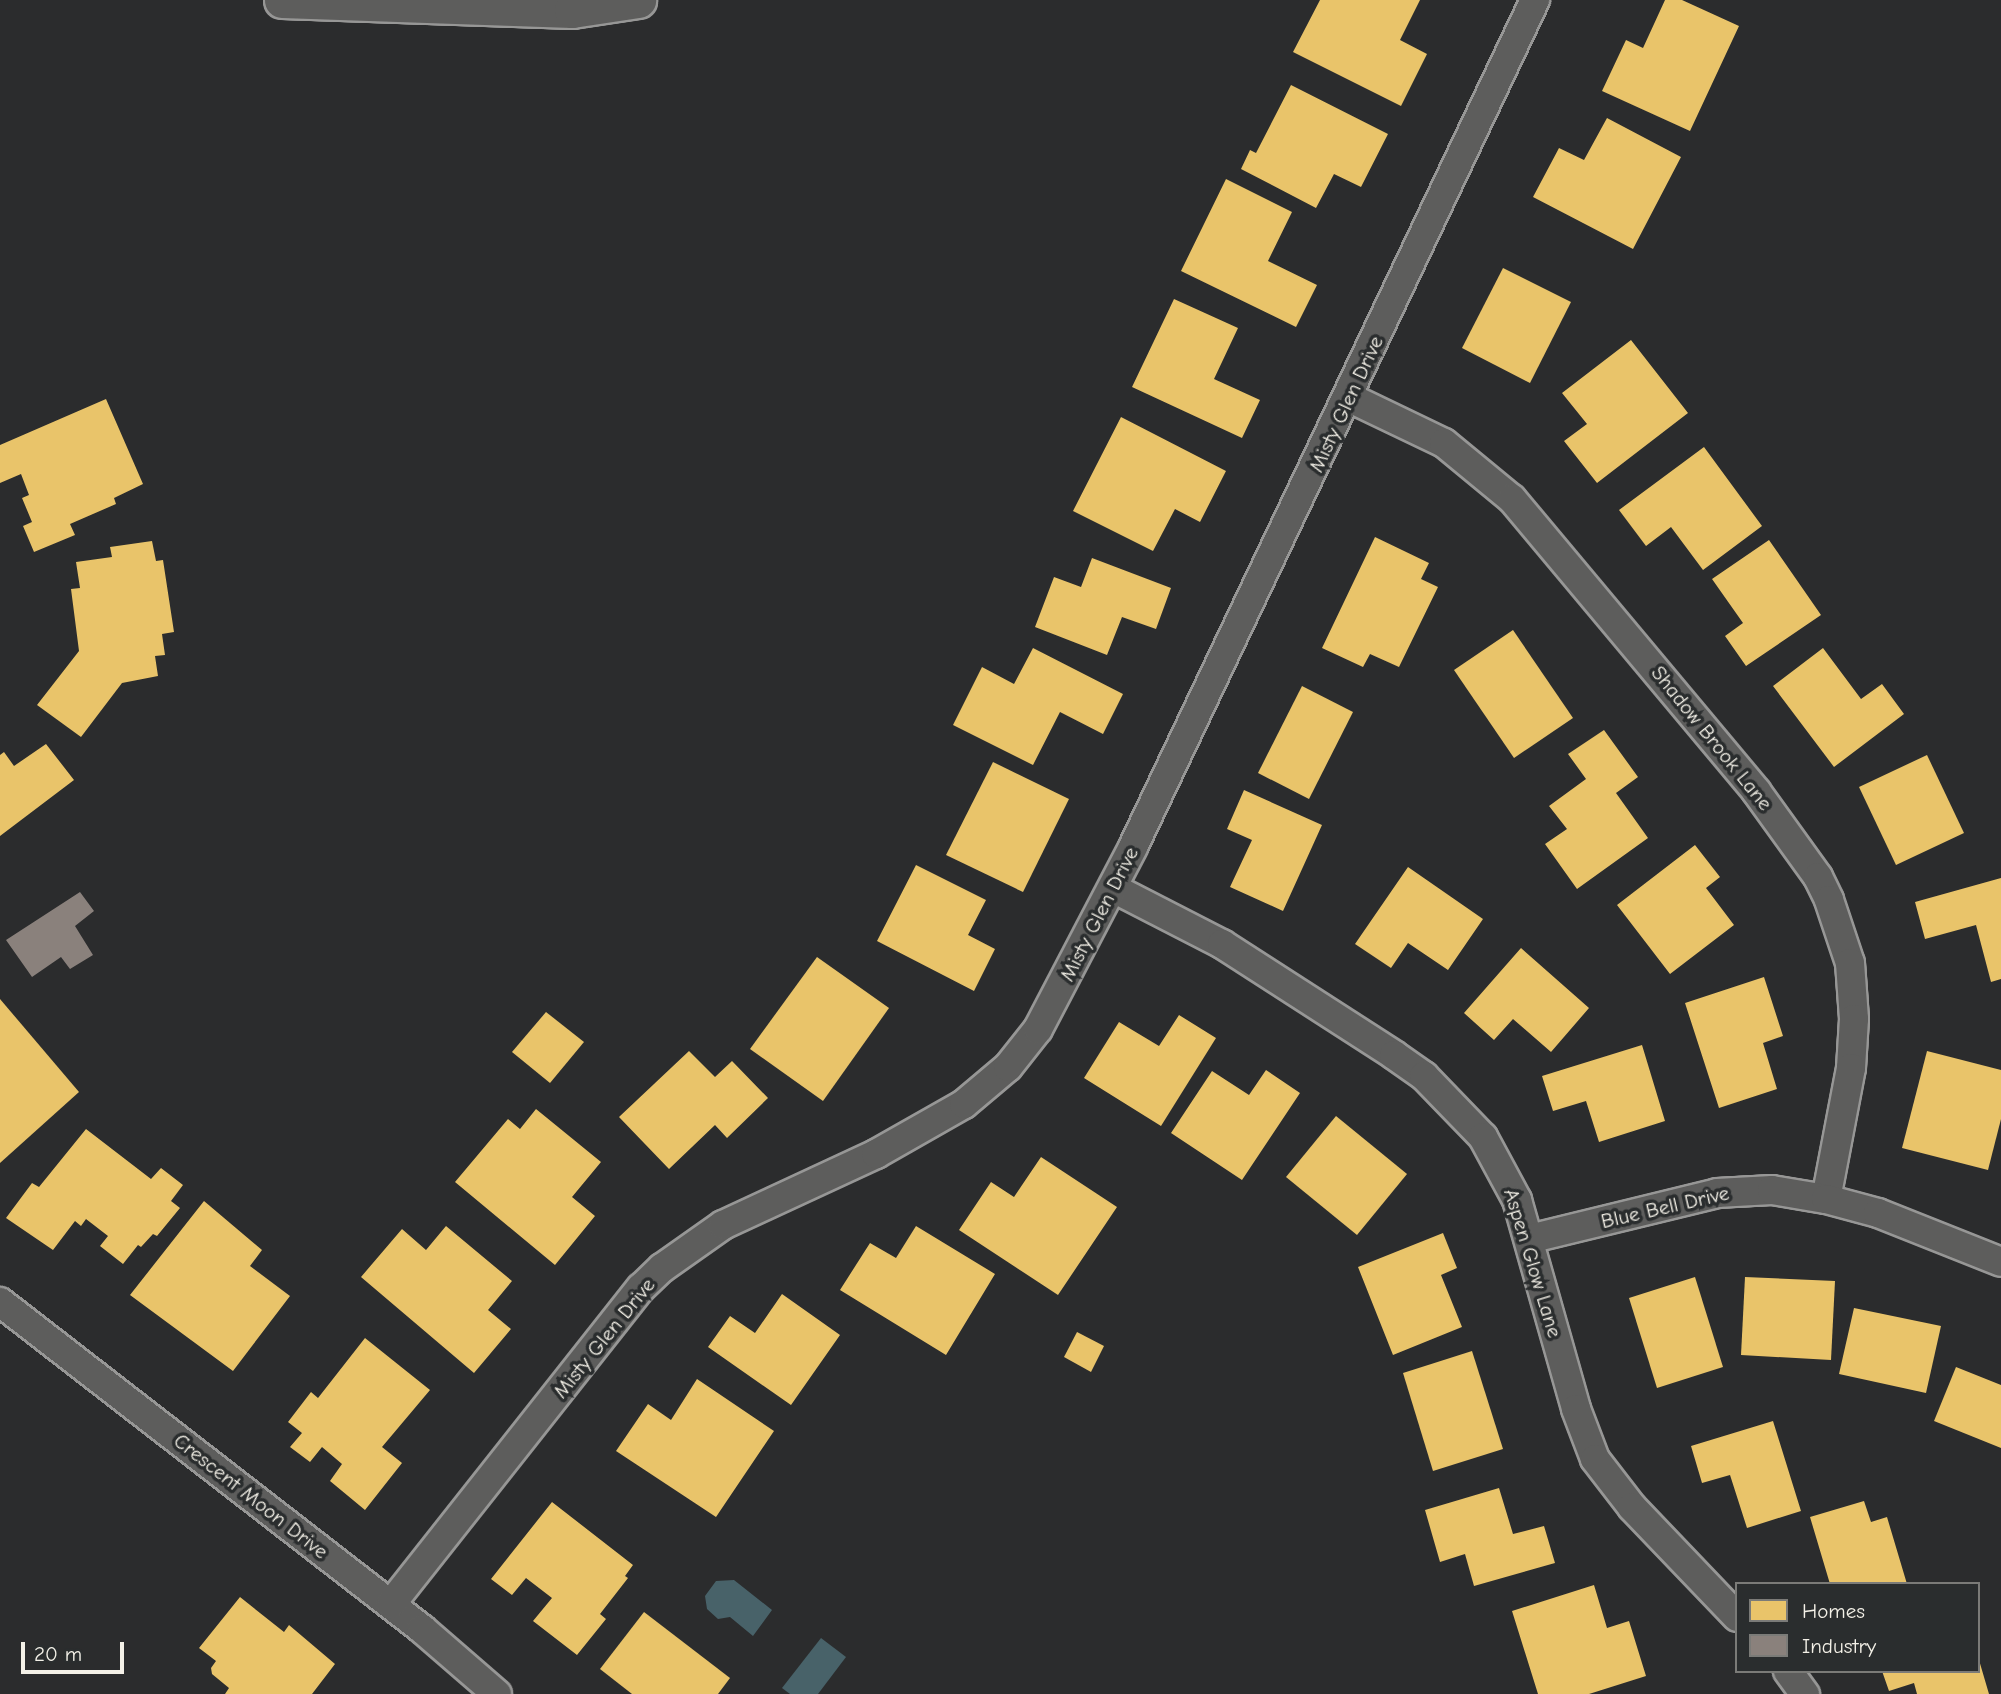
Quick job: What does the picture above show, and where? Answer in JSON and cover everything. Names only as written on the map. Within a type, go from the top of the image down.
[{"type":"street","points":[[282,0],[572,10],[638,0]]},
{"type":"street","name":"Misty Glen Drive","points":[[391,1604],[641,1287],[662,1268],[723,1225],[923,1130],[964,1104],[1008,1067],[1038,1029],[1113,888],[1349,397],[1535,0]]},
{"type":"street","name":"Shadow Brook Lane","points":[[1349,397],[1444,443],[1512,499],[1756,791],[1818,877],[1834,912],[1850,963],[1854,1010],[1851,1068],[1826,1199]]},
{"type":"street","name":"Aspen Glow Lane","points":[[1113,888],[1222,944],[1424,1076],[1483,1137],[1515,1196],[1576,1409],[1595,1459],[1632,1507],[1735,1614]]},
{"type":"street","name":"Blue Bell Drive","points":[[1529,1239],[1717,1193],[1772,1190],[1826,1199],[1914,1226],[2001,1262]]},
{"type":"street","name":"Crescent Moon Drive","points":[[0,1302],[391,1604],[497,1694]]},
{"type":"street","points":[[1789,1673],[1805,1694]]},
{"type":"water","points":[[734,1580],[772,1610],[753,1636],[730,1617],[718,1619],[707,1609],[705,1596],[716,1581]]},
{"type":"water","points":[[821,1638],[846,1657],[818,1694],[790,1694],[782,1688]]},
{"type":"building: Homes","points":[[1320,0],[1420,0],[1400,40],[1427,54],[1401,106],[1293,52]]},
{"type":"building: Homes","points":[[1665,0],[1682,0],[1739,26],[1690,131],[1602,91],[1626,40],[1643,48]]},
{"type":"building: Homes","points":[[1291,85],[1388,134],[1361,187],[1334,174],[1316,208],[1241,169],[1250,150],[1256,153]]},
{"type":"building: Homes","points":[[1607,118],[1681,157],[1633,249],[1533,197],[1559,148],[1584,160]]},
{"type":"building: Homes","points":[[1226,179],[1292,212],[1268,261],[1317,285],[1296,327],[1181,271]]},
{"type":"building: Homes","points":[[1503,268],[1571,302],[1530,383],[1462,348]]},
{"type":"building: Homes","points":[[1174,299],[1238,328],[1214,379],[1260,400],[1242,438],[1132,387]]},
{"type":"building: Homes","points":[[1631,340],[1688,413],[1597,483],[1564,441],[1587,424],[1562,393]]},
{"type":"building: Homes","points":[[106,399],[143,484],[114,498],[116,504],[70,524],[75,535],[34,552],[23,526],[32,522],[22,498],[29,495],[21,474],[0,483],[0,445]]},
{"type":"building: Homes","points":[[1121,417],[1226,471],[1200,522],[1175,509],[1153,551],[1073,511]]},
{"type":"building: Homes","points":[[1704,447],[1762,526],[1703,570],[1671,527],[1646,546],[1619,510]]},
{"type":"building: Homes","points":[[1375,537],[1429,563],[1421,579],[1438,587],[1399,667],[1370,654],[1363,667],[1322,648]]},
{"type":"building: Homes","points":[[1769,540],[1821,615],[1746,666],[1725,636],[1743,623],[1712,579]]},
{"type":"building: Homes","points":[[152,541],[156,561],[163,560],[174,632],[162,634],[165,655],[155,656],[158,676],[122,683],[81,737],[37,705],[79,651],[71,589],[80,588],[76,562],[112,557],[110,547]]},
{"type":"building: Homes","points":[[1092,558],[1171,588],[1156,629],[1122,617],[1107,655],[1035,627],[1054,577],[1081,587]]},
{"type":"building: Homes","points":[[1513,630],[1573,718],[1514,758],[1454,670]]},
{"type":"building: Homes","points":[[1033,648],[1123,694],[1103,734],[1060,712],[1033,765],[953,725],[982,667],[1014,684]]},
{"type":"building: Homes","points":[[1823,648],[1861,699],[1882,684],[1904,714],[1834,767],[1773,686]]},
{"type":"building: Homes","points":[[1302,686],[1353,712],[1309,799],[1258,773]]},
{"type":"building: Homes","points":[[1604,730],[1638,777],[1616,793],[1648,838],[1577,889],[1545,844],[1567,829],[1549,806],[1586,779],[1568,754]]},
{"type":"building: Homes","points":[[46,744],[74,780],[0,836],[0,755],[4,752],[14,766]]},
{"type":"building: Homes","points":[[1927,755],[1964,833],[1896,865],[1859,787]]},
{"type":"building: Homes","points":[[993,762],[1069,799],[1023,892],[946,855]]},
{"type":"building: Homes","points":[[1244,790],[1322,825],[1283,911],[1230,887],[1252,840],[1227,829]]},
{"type":"building: Homes","points":[[1695,845],[1720,877],[1706,888],[1734,925],[1670,974],[1617,905]]},
{"type":"building: Homes","points":[[916,865],[986,900],[968,935],[995,949],[974,991],[877,941]]},
{"type":"building: Homes","points":[[1408,867],[1483,919],[1448,970],[1408,943],[1391,968],[1355,944]]},
{"type":"building: Homes","points":[[2001,878],[2001,979],[1991,982],[1976,925],[1925,939],[1915,902]]},
{"type":"building: Homes","points":[[1521,948],[1589,1008],[1551,1052],[1513,1019],[1494,1040],[1464,1013]]},
{"type":"building: Homes","points":[[817,957],[889,1008],[823,1101],[750,1049]]},
{"type":"building: Homes","points":[[1764,977],[1783,1036],[1763,1043],[1777,1089],[1719,1108],[1685,1003]]},
{"type":"building: Homes","points":[[0,999],[79,1092],[0,1163]]},
{"type":"building: Homes","points":[[546,1012],[584,1042],[550,1083],[512,1052]]},
{"type":"building: Homes","points":[[1179,1015],[1216,1038],[1161,1126],[1084,1078],[1119,1022],[1159,1046]]},
{"type":"building: Homes","points":[[1642,1045],[1665,1121],[1599,1142],[1586,1101],[1553,1111],[1542,1076]]},
{"type":"building: Homes","points":[[689,1051],[715,1077],[732,1061],[768,1098],[727,1138],[715,1125],[669,1169],[619,1117]]},
{"type":"building: Homes","points":[[1927,1051],[2001,1070],[2001,1119],[1988,1170],[1902,1148]]},
{"type":"building: Homes","points":[[1266,1070],[1300,1093],[1242,1180],[1171,1133],[1212,1071],[1249,1095]]},
{"type":"building: Homes","points":[[536,1109],[601,1162],[572,1197],[595,1216],[555,1265],[455,1182],[508,1119],[520,1129]]},
{"type":"building: Homes","points":[[1336,1116],[1407,1174],[1357,1235],[1286,1177]]},
{"type":"building: Homes","points":[[86,1129],[151,1179],[161,1168],[183,1185],[171,1201],[180,1208],[157,1236],[153,1234],[141,1247],[138,1245],[123,1264],[100,1246],[108,1236],[86,1219],[81,1226],[75,1221],[53,1250],[6,1218],[32,1183],[39,1187]]},
{"type":"building: Homes","points":[[1041,1157],[1117,1207],[1058,1295],[959,1230],[991,1182],[1014,1197]]},
{"type":"building: Homes","points":[[204,1201],[262,1250],[250,1266],[290,1296],[233,1371],[130,1295]]},
{"type":"building: Homes","points":[[446,1226],[512,1281],[488,1310],[511,1329],[474,1373],[361,1277],[402,1229],[426,1250]]},
{"type":"building: Homes","points":[[916,1226],[995,1274],[946,1355],[840,1290],[870,1243],[896,1258]]},
{"type":"building: Homes","points":[[1443,1233],[1457,1268],[1441,1275],[1462,1327],[1393,1355],[1358,1267]]},
{"type":"building: Homes","points":[[1695,1277],[1723,1367],[1657,1388],[1629,1298]]},
{"type":"building: Homes","points":[[1745,1277],[1835,1281],[1831,1360],[1741,1355]]},
{"type":"building: Homes","points":[[782,1294],[840,1335],[791,1405],[708,1347],[730,1316],[755,1333]]},
{"type":"building: Homes","points":[[1854,1308],[1941,1326],[1926,1393],[1839,1374]]},
{"type":"building: Homes","points":[[1077,1332],[1104,1346],[1091,1372],[1064,1357]]},
{"type":"building: Homes","points":[[365,1338],[430,1390],[382,1447],[402,1463],[365,1510],[330,1481],[342,1464],[322,1447],[310,1462],[290,1447],[302,1433],[288,1422],[311,1392],[318,1398]]},
{"type":"building: Homes","points":[[1472,1351],[1503,1449],[1433,1471],[1403,1373]]},
{"type":"building: Homes","points":[[1956,1367],[2001,1385],[2001,1448],[1934,1421]]},
{"type":"building: Homes","points":[[697,1379],[774,1431],[716,1517],[616,1451],[648,1404],[671,1420]]},
{"type":"building: Homes","points":[[1773,1421],[1801,1511],[1747,1528],[1730,1475],[1702,1483],[1691,1446]]},
{"type":"building: Homes","points":[[1499,1488],[1513,1534],[1544,1526],[1555,1563],[1474,1586],[1465,1554],[1440,1562],[1425,1510]]},
{"type":"building: Homes","points":[[1864,1501],[1871,1522],[1887,1517],[1906,1582],[1829,1582],[1810,1517]]},
{"type":"building: Homes","points":[[552,1502],[633,1565],[625,1576],[628,1578],[600,1614],[606,1619],[577,1655],[533,1621],[552,1598],[526,1578],[512,1595],[491,1579]]},
{"type":"building: Homes","points":[[1594,1585],[1607,1628],[1629,1621],[1646,1676],[1589,1694],[1538,1694],[1512,1611]]},
{"type":"building: Homes","points":[[240,1597],[284,1632],[289,1625],[335,1664],[312,1694],[225,1694],[229,1688],[212,1674],[211,1668],[216,1661],[199,1648]]},
{"type":"building: Homes","points":[[644,1612],[730,1678],[718,1694],[632,1694],[600,1669]]},
{"type":"building: Homes","points":[[1980,1663],[1989,1694],[1917,1694],[1914,1683],[1889,1691],[1883,1673],[1980,1673]]},
{"type":"building: Industry","points":[[80,892],[94,911],[75,926],[93,955],[70,969],[61,957],[32,977],[6,940]]}]
